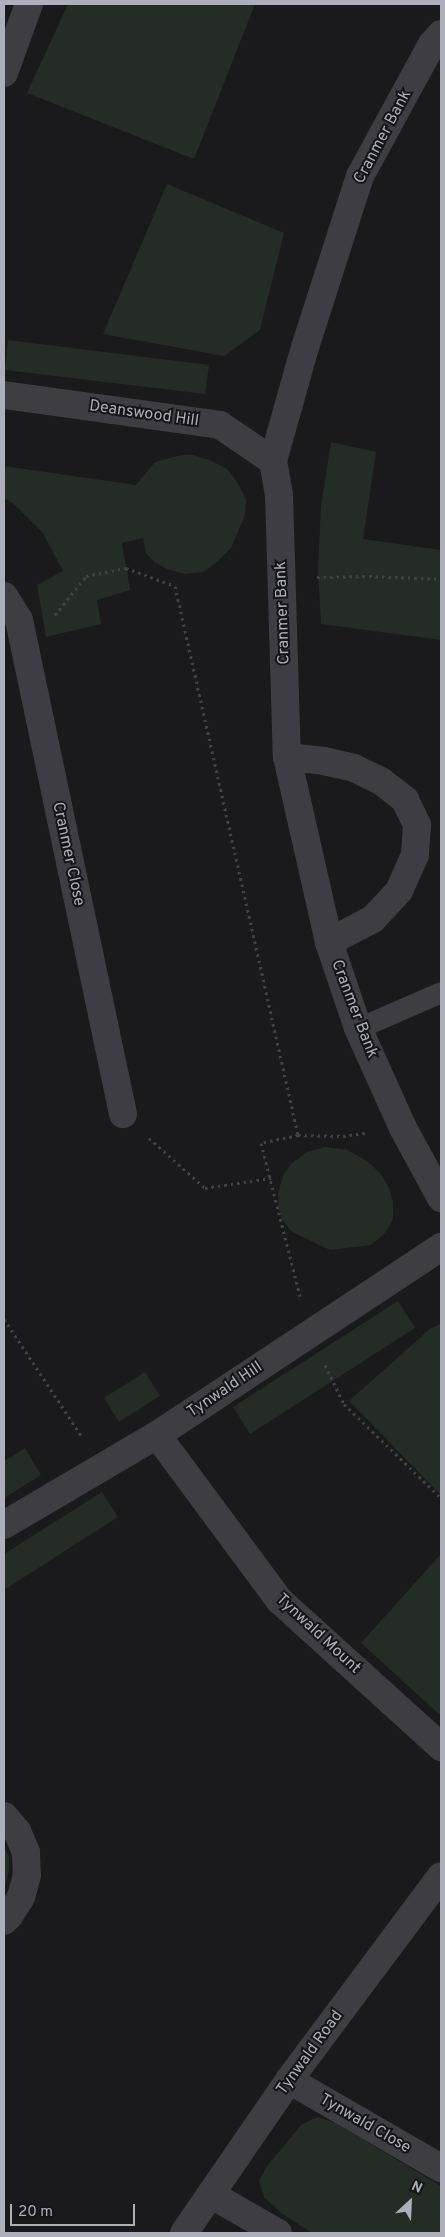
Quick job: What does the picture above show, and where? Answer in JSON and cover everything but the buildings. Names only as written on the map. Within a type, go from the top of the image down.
[{"type":"street","points":[[4,73],[29,4]]},
{"type":"street","name":"Cranmer Bank","points":[[441,34],[432,44],[360,176],[304,347],[274,461],[279,494],[288,757],[329,942],[358,1028],[404,1128],[441,1198]]},
{"type":"street","name":"Deanswood Hill","points":[[4,395],[220,425],[274,461]]},
{"type":"street","name":"Cranmer Close","points":[[4,596],[19,620],[124,1114]]},
{"type":"street","points":[[288,757],[324,761],[354,768],[380,781],[405,800],[417,825],[415,855],[399,891],[373,919],[329,942]]},
{"type":"street","name":"Tynwald Hill","points":[[4,1525],[157,1435],[441,1247]]},
{"type":"street","name":"Tynwald Mount","points":[[157,1435],[279,1600],[441,1748]]},
{"type":"street","points":[[4,1816],[17,1832],[26,1852],[27,1875],[21,1897],[4,1921]]},
{"type":"street","name":"Tynwald Road","points":[[184,2233],[212,2195],[289,2080],[441,1876]]},
{"type":"street","name":"Tynwald Close","points":[[289,2080],[441,2168]]},
{"type":"street","points":[[212,2195],[278,2233]]},
{"type":"lane","points":[[358,1028],[441,992]]},
{"type":"path","points":[[22,636],[44,629],[86,576],[126,568],[175,586],[298,1135]]},
{"type":"path","points":[[281,578],[369,576],[441,579]]},
{"type":"path","points":[[124,1114],[205,1188],[270,1178]]},
{"type":"path","points":[[404,1128],[343,1136],[298,1135],[261,1143],[310,1334],[344,1404],[441,1498]]},
{"type":"path","points":[[4,1319],[102,1467]]},
{"type":"shaded area","points":[[68,4],[255,4],[194,159],[27,93]]},
{"type":"shaded area","points":[[167,184],[284,233],[260,330],[224,356],[103,334]]},
{"type":"shaded area","points":[[8,340],[209,365],[205,394],[5,370]]},
{"type":"shaded area","points":[[331,442],[376,452],[363,539],[441,550],[441,640],[321,624],[318,569],[321,506]]},
{"type":"shaded area","points":[[182,455],[193,455],[212,461],[227,469],[246,499],[245,515],[231,548],[217,562],[203,572],[185,574],[167,569],[154,562],[146,553],[143,538],[122,543],[130,590],[97,600],[101,624],[46,637],[37,585],[63,571],[43,533],[14,504],[4,498],[4,466],[136,485],[155,462]]},
{"type":"shaded area","points":[[325,1147],[347,1150],[367,1161],[381,1174],[389,1188],[393,1202],[393,1219],[385,1233],[371,1245],[330,1250],[292,1232],[283,1221],[279,1210],[278,1193],[283,1176],[291,1164],[307,1152]]},
{"type":"shaded area","points":[[398,1301],[415,1328],[250,1434],[233,1407]]},
{"type":"shaded area","points":[[441,1324],[441,1495],[349,1401],[431,1328]]},
{"type":"shaded area","points":[[145,1372],[160,1396],[119,1422],[104,1398]]},
{"type":"shaded area","points":[[25,1448],[41,1475],[4,1498],[4,1461]]},
{"type":"shaded area","points":[[102,1492],[118,1517],[4,1590],[4,1554]]},
{"type":"shaded area","points":[[441,1554],[441,1716],[361,1643]]},
{"type":"shaded area","points":[[4,1847],[9,1856],[9,1871],[4,1890]]},
{"type":"shaded area","points":[[318,2117],[335,2123],[441,2186],[441,2233],[312,2233],[281,2213],[264,2197],[259,2181],[267,2166],[302,2124]]}]
